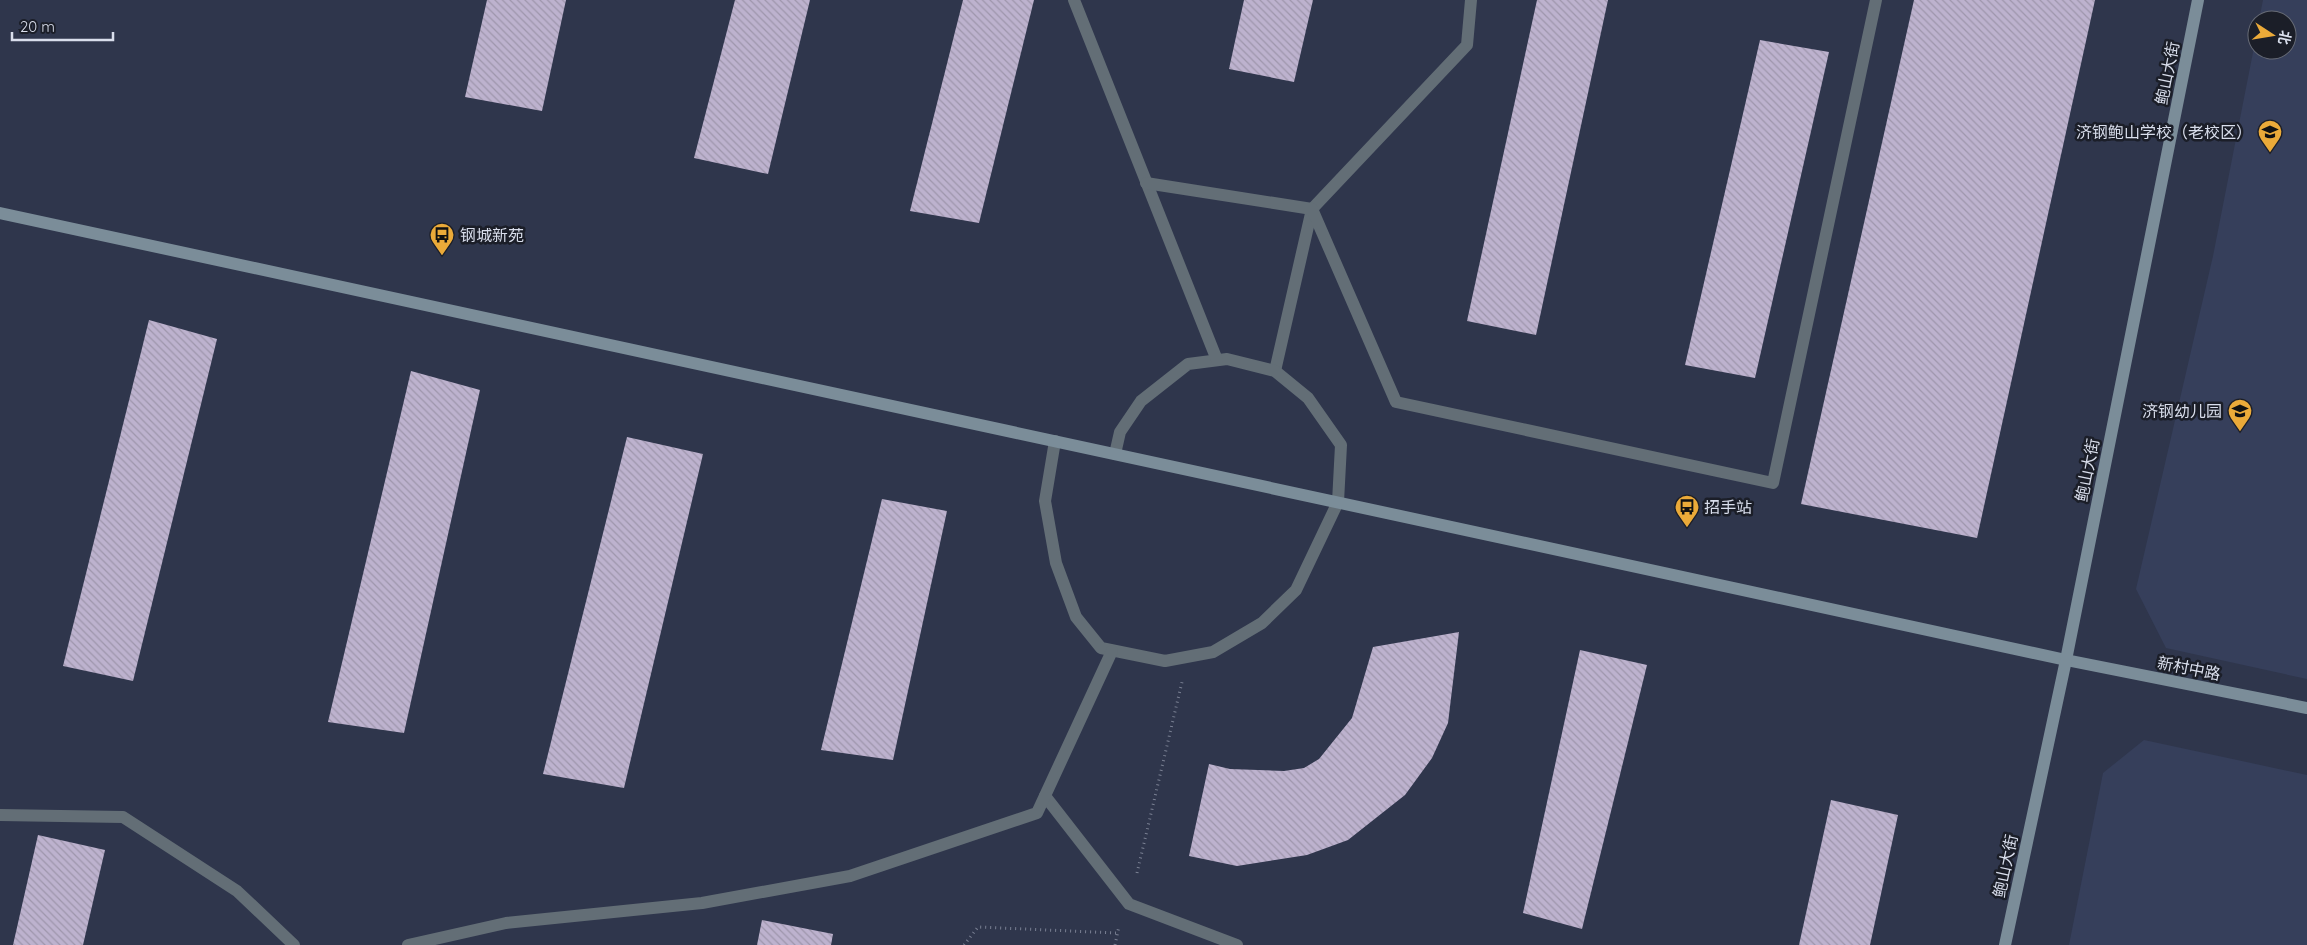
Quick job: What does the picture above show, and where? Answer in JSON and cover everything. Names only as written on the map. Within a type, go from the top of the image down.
[{"type":"street","points":[[1074,0],[1217,360]]},
{"type":"street","points":[[1276,371],[1312,210],[1467,45],[1471,0]]},
{"type":"street","points":[[1312,210],[1396,402],[1773,484],[1876,0]]},
{"type":"street","name":"鲍山大街","points":[[2005,945],[2066,660],[2198,0]]},
{"type":"street","points":[[1146,183],[1312,210]]},
{"type":"street","name":"新村中路","points":[[0,213],[2066,660],[2307,708]]},
{"type":"street","points":[[1055,440],[1045,501],[1056,562],[1076,617],[1101,648],[1112,651],[1166,661],[1214,652],[1262,623],[1296,590],[1338,502],[1341,445],[1308,398],[1276,371],[1227,359],[1188,364],[1141,401],[1120,432],[1115,454]]},
{"type":"street","points":[[408,945],[506,923],[702,903],[850,876],[1037,813],[1112,651]]},
{"type":"street","points":[[1045,796],[1129,904],[1236,945]]},
{"type":"street","points":[[0,815],[123,817],[237,891],[294,945]]},
{"type":"path","points":[[1129,904],[1188,656]]},
{"type":"path","points":[[964,945],[978,927],[1116,933]]},
{"type":"shaded area","name":"济钢幼儿园","points":[[2263,0],[2307,0],[2307,679],[2166,648],[2136,589],[2213,256],[2252,60],[2297,60],[2297,10],[2261,10]]},
{"type":"shaded area","points":[[2144,740],[2307,775],[2307,945],[2069,945],[2103,773]]},
{"type":"building","points":[[487,0],[566,0],[542,111],[465,97]]},
{"type":"building","points":[[735,0],[810,0],[768,174],[694,158]]},
{"type":"building","points":[[963,0],[1034,0],[979,223],[910,211]]},
{"type":"building","points":[[1244,0],[1313,0],[1294,82],[1229,69]]},
{"type":"building","points":[[1537,0],[1608,0],[1536,335],[1467,321]]},
{"type":"building","points":[[1914,0],[2095,0],[1977,538],[1801,504]]},
{"type":"building","points":[[1760,40],[1829,52],[1755,378],[1685,365]]},
{"type":"building","points":[[149,320],[217,339],[133,681],[63,666]]},
{"type":"building","points":[[411,371],[480,390],[404,733],[328,722]]},
{"type":"building","points":[[627,437],[703,454],[624,788],[543,774]]},
{"type":"building","points":[[882,499],[947,511],[893,760],[821,750]]},
{"type":"building","points":[[1459,632],[1448,723],[1432,758],[1405,795],[1348,840],[1307,855],[1237,866],[1189,856],[1209,764],[1230,769],[1284,771],[1304,768],[1319,759],[1352,718],[1373,647]]},
{"type":"building","points":[[1580,650],[1647,665],[1582,929],[1523,913]]},
{"type":"building","points":[[1831,800],[1898,815],[1870,945],[1799,945]]},
{"type":"building","points":[[38,835],[105,850],[83,945],[13,945]]},
{"type":"building","points":[[762,920],[833,934],[831,945],[757,945]]},
{"type":"place","name":"济钢鲍山学校（老校区）","points":[[2270,153]]},
{"type":"place","name":"钢城新苑","points":[[442,256]]},
{"type":"place","name":"济钢幼儿园","points":[[2240,432]]},
{"type":"place","name":"招手站","points":[[1687,528]]}]
